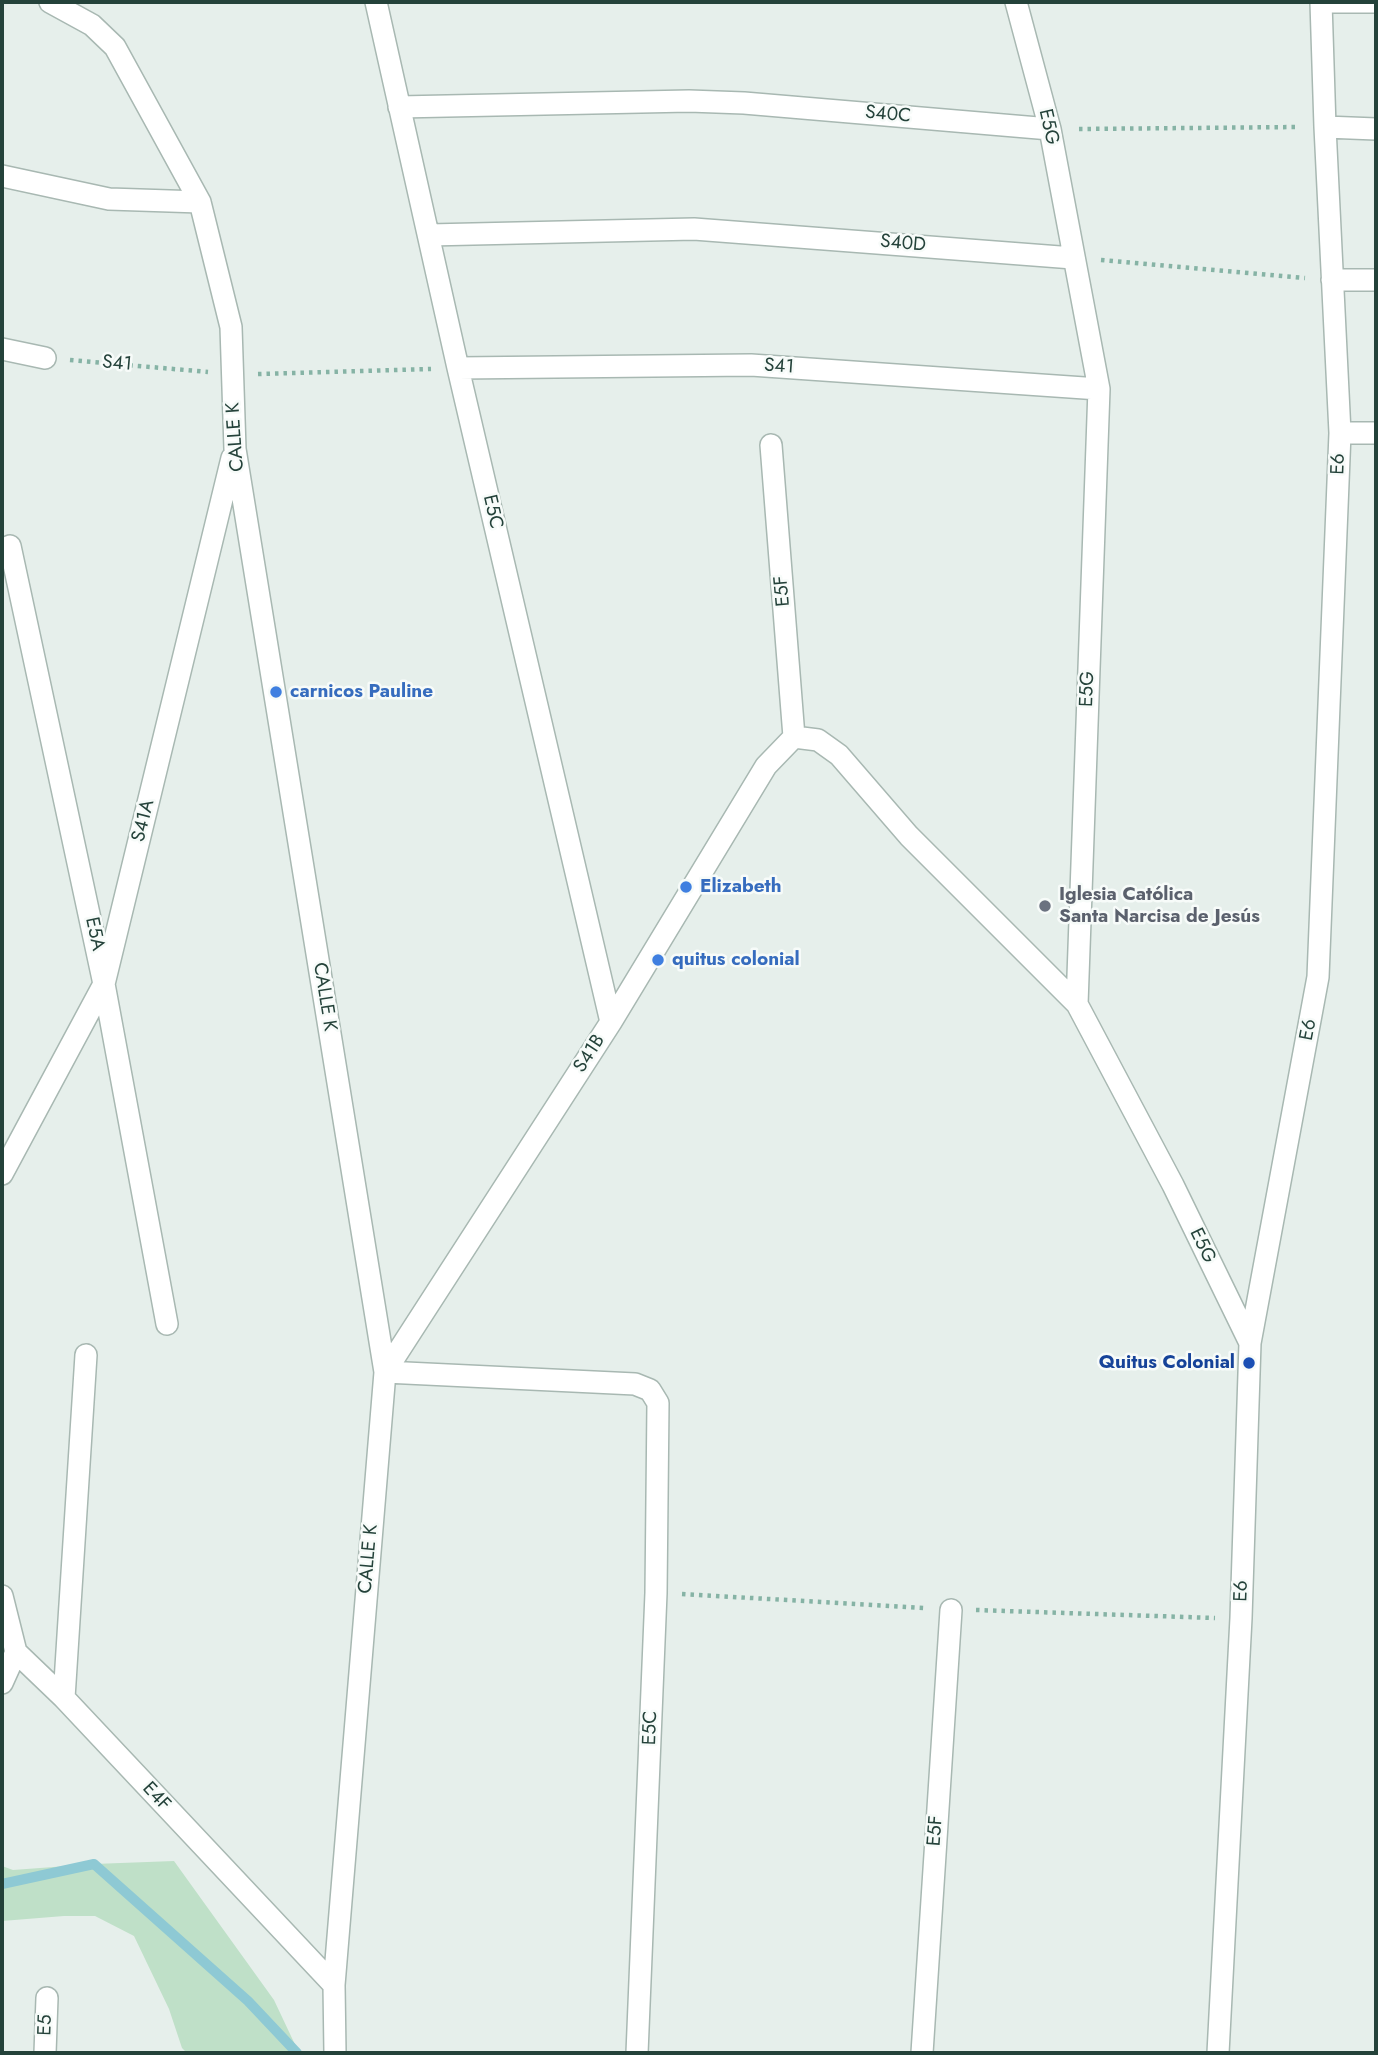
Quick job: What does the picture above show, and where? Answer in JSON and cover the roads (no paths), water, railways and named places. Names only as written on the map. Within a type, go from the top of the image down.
[{"type":"street","name":"CALLE K","points":[[50,2],[92,25],[115,47],[200,202],[231,327],[235,449],[385,1372],[334,1985],[335,2053]]},
{"type":"street","name":"E5C","points":[[376,2],[458,368],[611,1022]]},
{"type":"street","name":"E5G","points":[[1016,2],[1050,129],[1099,389],[1077,1004],[1173,1185],[1250,1343]]},
{"type":"street","points":[[1321,2],[1376,2]]},
{"type":"street","name":"E6","points":[[1219,2053],[1241,1618],[1250,1343],[1318,977],[1340,433],[1321,2]]},
{"type":"street","name":"S40C","points":[[399,107],[689,101],[744,103],[1050,129]]},
{"type":"street","points":[[1325,127],[1376,129]]},
{"type":"street","points":[[2,176],[109,199],[200,202]]},
{"type":"street","name":"S40D","points":[[429,235],[694,229],[1073,258]]},
{"type":"street","points":[[1332,280],[1376,280]]},
{"type":"street","points":[[2,349],[45,358]]},
{"type":"street","name":"S41","points":[[458,368],[751,365],[1099,389]]},
{"type":"street","points":[[1340,433],[1376,433]]},
{"type":"street","name":"E5F","points":[[771,445],[794,737]]},
{"type":"street","name":"S41A","points":[[2,1174],[104,984],[235,449]]},
{"type":"street","name":"E5A","points":[[10,547],[104,984],[167,1324]]},
{"type":"street","points":[[794,737],[818,740],[839,755],[909,836],[1077,1004]]},
{"type":"street","name":"S41B","points":[[385,1372],[611,1022],[766,766],[794,737]]},
{"type":"street","points":[[64,1698],[86,1355]]},
{"type":"street","name":"E5C","points":[[385,1372],[635,1384],[650,1390],[658,1403],[656,1593],[637,2053]]},
{"type":"street","points":[[2,1597],[16,1652],[2,1683]]},
{"type":"street","name":"E5F","points":[[922,2053],[951,1609]]},
{"type":"street","name":"E4F","points":[[16,1652],[64,1698],[334,1985]]},
{"type":"street","name":"E5","points":[[45,2053],[47,1998]]},
{"type":"waterway","points":[[2,1884],[94,1864],[248,2001],[297,2053]]},
{"type":"place","name":"carnicos Pauline","points":[[276,692]]},
{"type":"place","name":"Elizabeth","points":[[686,887]]},
{"type":"place","name":"Iglesia Católica Santa Narcisa de Jesús","points":[[1045,906]]},
{"type":"place","name":"quitus colonial","points":[[658,960]]},
{"type":"place","name":"Quitus Colonial","points":[[1249,1363]]}]
